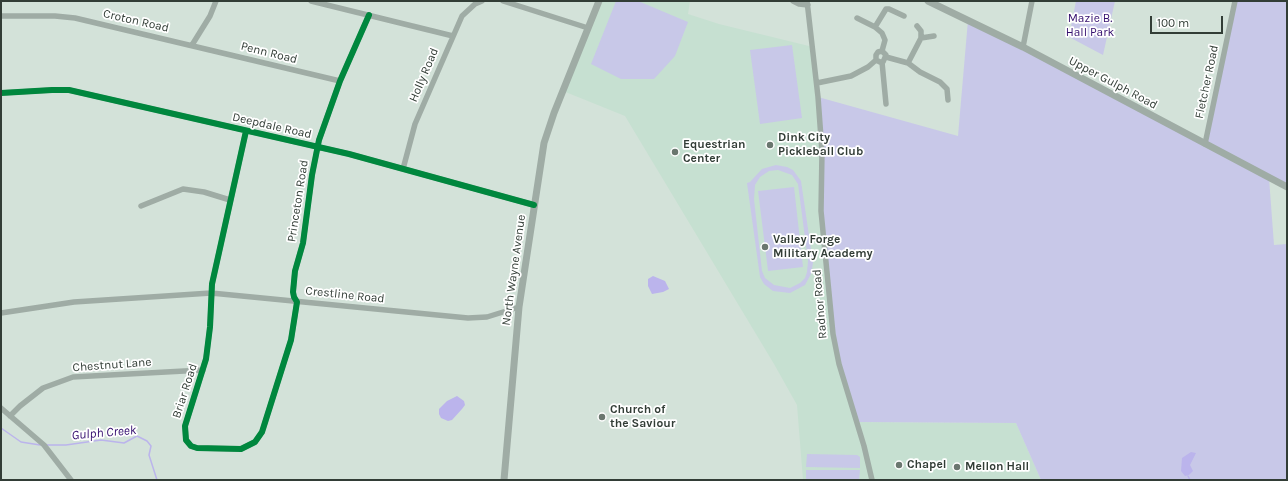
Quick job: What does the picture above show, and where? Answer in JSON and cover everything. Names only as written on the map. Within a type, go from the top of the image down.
[{"type":"street","points":[[192,45],[210,16],[216,1]]},
{"type":"street","points":[[311,1],[453,36]]},
{"type":"street","name":"Holly Road","points":[[403,169],[415,124],[462,16],[475,4],[482,1]]},
{"type":"street","points":[[503,1],[588,28]]},
{"type":"street","name":"North Wayne Avenue","points":[[504,480],[519,307],[534,205],[547,131],[599,1]]},
{"type":"street","points":[[794,1],[799,4],[807,3]]},
{"type":"street","name":"Upper Gulph Road","points":[[928,1],[1023,47],[1287,187]]},
{"type":"street","points":[[1023,47],[1032,1]]},
{"type":"street","name":"Fletcher Road","points":[[1205,144],[1235,1]]},
{"type":"street","name":"Radnor Road","points":[[807,3],[817,83],[822,152],[822,211],[833,334],[839,364],[864,446],[872,480]]},
{"type":"street","points":[[875,27],[886,9],[904,16]]},
{"type":"street","name":"Princeton Road","points":[[297,302],[293,292],[295,271],[303,243],[317,148],[340,81],[369,15]]},
{"type":"street","name":"Croton Road","points":[[1,16],[66,17],[192,45]]},
{"type":"street","points":[[857,18],[875,27],[885,40],[882,51],[876,54],[879,61],[886,104]]},
{"type":"street","points":[[908,63],[921,38],[921,30],[917,26]]},
{"type":"street","points":[[921,38],[934,36]]},
{"type":"street","name":"Penn Road","points":[[192,45],[340,81]]},
{"type":"street","points":[[882,51],[886,57],[908,63],[920,72],[944,85],[947,90],[948,100]]},
{"type":"street","points":[[817,83],[851,76],[886,57]]},
{"type":"street","name":"Deepdale Road","points":[[1,93],[69,90],[403,169],[534,205]]},
{"type":"street","name":"Briar Road","points":[[246,131],[211,293],[209,340],[203,370],[184,430],[186,440],[191,446],[201,449],[237,450],[251,445],[262,432],[277,389],[291,340],[297,302]]},
{"type":"street","points":[[141,206],[183,189],[204,192],[230,200]]},
{"type":"street","name":"Crestline Road","points":[[1,313],[74,302],[211,293],[468,318],[487,317],[519,307]]},
{"type":"street","name":"Chestnut Lane","points":[[10,416],[43,388],[73,378],[203,370]]},
{"type":"street","points":[[1,408],[44,445],[71,480]]},
{"type":"shaded area","name":"Valley Forge Military Academy","points":[[599,1],[690,1],[688,14],[719,24],[813,47],[856,422],[1016,423],[1041,480],[803,480],[797,405],[774,364],[625,116],[563,91]]},
{"type":"shaded area","points":[[653,276],[665,281],[669,289],[652,294],[648,286],[648,279]]},
{"type":"shaded area","points":[[457,396],[464,401],[465,405],[452,420],[448,421],[441,418],[439,409],[447,401]]},
{"type":"shaded area","points":[[1191,452],[1196,453],[1190,465],[1193,471],[1189,475],[1185,476],[1181,471],[1182,458]]},
{"type":"green space","points":[[616,1],[638,1],[688,22],[675,56],[654,79],[621,79],[591,64]]},
{"type":"green space","name":"Mazie B. Hall Park","points":[[1076,1],[1115,1],[1103,55],[1069,37]]},
{"type":"green space","points":[[1235,1],[1287,1],[1287,187],[1269,178],[1274,245],[1287,244],[1287,480],[1041,480],[1016,423],[856,422],[839,364],[821,211],[818,97],[958,136],[968,20],[1204,144]]},
{"type":"green space","points":[[792,45],[802,118],[760,124],[750,50]]},
{"type":"green space","points":[[776,165],[787,167],[793,170],[801,181],[813,263],[811,274],[805,285],[790,293],[773,291],[764,284],[760,277],[747,183],[750,182],[762,169]],"holes":[[[778,170],[792,175],[798,184],[808,261],[805,278],[800,283],[790,288],[774,285],[765,278],[762,271],[754,199],[755,185],[760,177],[769,171]]]},
{"type":"green space","points":[[794,187],[803,267],[768,271],[758,191]]},
{"type":"green space","points":[[807,454],[857,455],[860,457],[860,468],[806,467]]},
{"type":"green space","points":[[806,470],[860,470],[859,480],[806,480]]},
{"type":"waterway","name":"Gulph Creek","points":[[1,428],[21,442],[40,445]]},
{"type":"waterway","name":"Gulph Creek","points":[[46,445],[66,445],[101,440],[124,443],[137,436],[147,441],[151,446],[149,455],[157,480]]},
{"type":"waterway","points":[[1188,476],[1190,480]]},
{"type":"cycle path","points":[[246,131],[212,284],[210,327],[206,359],[185,426],[186,440],[191,446],[197,448],[241,449],[255,442],[262,432],[291,340],[297,302],[293,292],[295,271],[303,243],[312,175],[319,140],[340,81],[369,15]]},
{"type":"cycle path","points":[[1,93],[69,90],[349,154],[534,205]]},
{"type":"place","name":"Dink City Pickleball Club","points":[[770,145]]},
{"type":"place","name":"Equestrian Center","points":[[675,152]]},
{"type":"place","name":"Valley Forge Military Academy","points":[[765,247]]},
{"type":"place","name":"Church of the Saviour","points":[[602,417]]},
{"type":"place","name":"Chapel","points":[[899,465]]},
{"type":"place","name":"Mellon Hall","points":[[957,467]]}]
